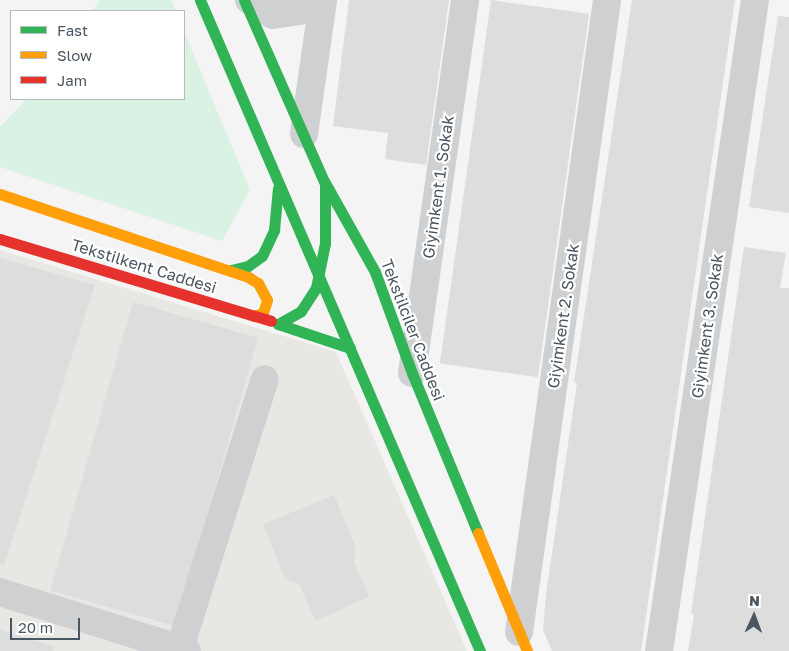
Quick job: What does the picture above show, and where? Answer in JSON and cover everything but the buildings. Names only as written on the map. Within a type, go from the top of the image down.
[{"type":"main road","points":[[200,0],[480,651]]},
{"type":"main road","name":"Tekstilciler Caddesi","points":[[244,0],[324,181],[375,272],[412,374],[523,642]]},
{"type":"main road","points":[[278,324],[301,311],[319,279],[326,219],[324,181]]},
{"type":"main road","points":[[232,270],[248,266],[262,256],[268,244],[276,216],[278,184]]},
{"type":"main road","name":"Tekstilkent Caddesi","points":[[0,194],[232,270],[258,283],[266,294],[265,310],[253,316]]},
{"type":"main road","name":"Tekstilkent Caddesi","points":[[0,238],[350,348]]},
{"type":"street","points":[[249,0],[272,15],[303,10],[310,0]]},
{"type":"street","points":[[304,134],[323,0]]},
{"type":"street","name":"Giyimkent 1. Sokak","points":[[412,374],[465,0]]},
{"type":"street","name":"Giyimkent 2. Sokak","points":[[523,642],[607,0]]},
{"type":"street","name":"Giyimkent 3. Sokak","points":[[659,651],[755,0]]},
{"type":"street","points":[[0,592],[182,650],[265,379]]},
{"type":"shaded area","points":[[0,250],[336,352],[467,651],[0,651]]},
{"type":"green space","points":[[100,0],[171,0],[176,10],[93,10]]},
{"type":"green space","points":[[185,33],[250,190],[222,241],[0,167],[0,127],[25,100],[185,100]]},
{"type":"traffic: fast","points":[[200,0],[480,651]]},
{"type":"traffic: fast","points":[[244,0],[324,181],[375,272],[412,373],[478,533]]},
{"type":"traffic: fast","points":[[278,324],[301,311],[316,288],[325,243],[325,187]]},
{"type":"traffic: fast","points":[[231,270],[248,266],[262,256],[274,230],[278,188]]},
{"type":"traffic: fast","points":[[278,324],[350,348]]},
{"type":"traffic: slow","points":[[0,194],[248,277],[258,283],[267,300],[263,313],[253,316]]},
{"type":"traffic: slow","points":[[478,533],[527,651]]},
{"type":"traffic: jam","points":[[0,239],[271,321]]}]
